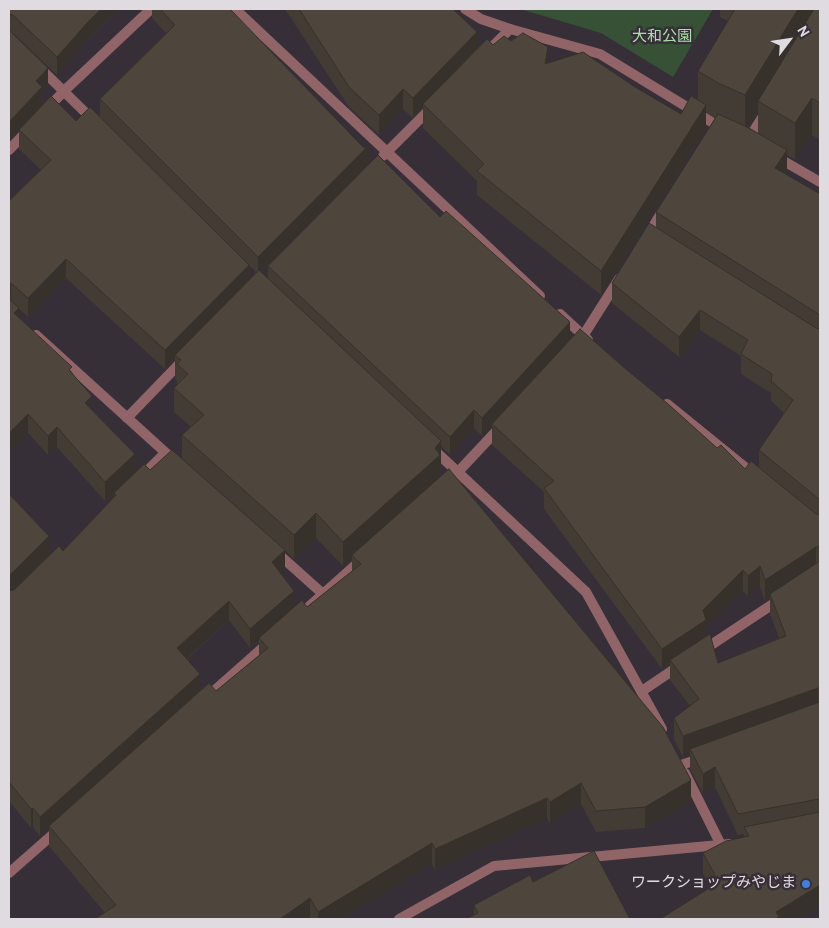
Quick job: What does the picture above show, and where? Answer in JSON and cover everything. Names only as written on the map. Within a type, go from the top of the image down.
[{"type":"street","points":[[9,150],[64,91],[151,9]]},
{"type":"street","points":[[235,9],[598,348]]},
{"type":"street","points":[[465,9],[481,19],[510,29],[600,54],[713,130],[748,140],[820,182]]},
{"type":"street","points":[[482,56],[510,29]]},
{"type":"street","points":[[29,58],[105,132]]},
{"type":"street","points":[[373,166],[441,97]]},
{"type":"street","points":[[748,140],[769,106]]},
{"type":"street","points":[[648,239],[668,201]]},
{"type":"street","points":[[570,350],[583,336],[626,268]]},
{"type":"street","points":[[29,328],[187,472]]},
{"type":"street","points":[[127,418],[189,354]]},
{"type":"street","points":[[660,398],[767,485]]},
{"type":"street","points":[[437,491],[458,472],[511,415]]},
{"type":"street","points":[[422,438],[586,592],[668,740]]},
{"type":"street","points":[[130,487],[165,453]]},
{"type":"street","points":[[266,543],[323,594]]},
{"type":"street","points":[[295,619],[366,556]]},
{"type":"street","points":[[642,691],[788,594]]},
{"type":"street","points":[[201,702],[274,638]]},
{"type":"street","points":[[708,755],[678,761],[721,845]]},
{"type":"street","points":[[9,873],[68,820]]},
{"type":"street","points":[[399,919],[494,866],[739,842]]},
{"type":"green space","name":"大和公園","points":[[520,9],[713,9],[673,77],[601,33]]},
{"type":"building","points":[[9,9],[101,9],[57,57],[14,16],[9,15]]},
{"type":"building","points":[[160,9],[230,9],[364,148],[369,145],[258,257],[100,99],[175,25]]},
{"type":"building","points":[[299,9],[453,9],[477,32],[413,98],[403,89],[379,115],[349,87]]},
{"type":"building","points":[[735,9],[798,9],[745,95],[718,83],[698,71]]},
{"type":"building","points":[[814,9],[820,9],[820,103],[812,98],[795,123],[758,101]]},
{"type":"building","points":[[9,30],[48,68],[36,81],[42,87],[9,122]]},
{"type":"building","points":[[523,33],[548,47],[545,64],[583,52],[635,87],[681,114],[691,96],[706,105],[601,271],[477,171],[484,164],[423,104],[487,39],[493,45],[504,36],[511,41]]},
{"type":"building","points":[[51,96],[76,121],[90,107],[249,265],[165,350],[66,259],[28,298],[11,283],[9,284],[9,201],[51,160],[19,130]]},
{"type":"building","points":[[718,114],[745,126],[787,150],[775,168],[820,194],[820,315],[656,212]]},
{"type":"building","points":[[378,155],[440,217],[446,211],[570,322],[482,418],[474,410],[450,437],[268,266]]},
{"type":"building","points":[[649,223],[820,329],[820,500],[759,450],[793,400],[771,381],[772,374],[741,354],[748,340],[700,310],[679,337],[612,283]]},
{"type":"building","points":[[259,270],[441,441],[435,448],[440,455],[343,542],[316,513],[294,535],[182,435],[204,415],[174,388],[188,374],[177,364],[181,360],[175,355]]},
{"type":"building","points":[[9,299],[19,308],[14,313],[72,367],[69,370],[92,396],[85,403],[135,454],[105,482],[57,427],[48,436],[28,414],[9,433]]},
{"type":"building","points":[[580,329],[717,448],[721,445],[745,469],[751,461],[816,514],[820,515],[820,546],[765,580],[760,566],[748,576],[743,570],[703,610],[706,620],[662,649],[544,488],[554,481],[492,424]]},
{"type":"building","points":[[172,450],[285,550],[272,562],[294,591],[250,629],[229,601],[177,648],[200,674],[40,817],[9,782],[9,591],[14,590],[59,546],[63,551],[116,495],[114,493],[144,464],[150,470]]},
{"type":"building","points":[[449,469],[663,727],[691,780],[645,807],[596,811],[581,783],[550,802],[547,798],[435,849],[432,843],[318,912],[310,898],[280,919],[95,919],[116,905],[49,826],[209,683],[216,691],[268,648],[259,638],[302,600],[307,607],[361,564],[352,555]]},
{"type":"building","points":[[9,494],[49,536],[9,576]]},
{"type":"building","points":[[820,561],[820,688],[683,736],[674,718],[699,699],[670,660],[710,634],[718,663],[786,636],[770,594]]},
{"type":"building","points":[[820,702],[820,799],[738,814],[715,767],[703,774],[690,749]]},
{"type":"building","points":[[820,812],[820,885],[776,912],[779,917],[775,919],[660,919],[719,882],[703,853],[726,841],[749,836],[744,827]]},
{"type":"building","points":[[594,851],[630,919],[466,919],[478,913],[474,905],[530,875],[533,882]]},
{"type":"place","name":"ワークショップみやじま","points":[[806,884]]}]
